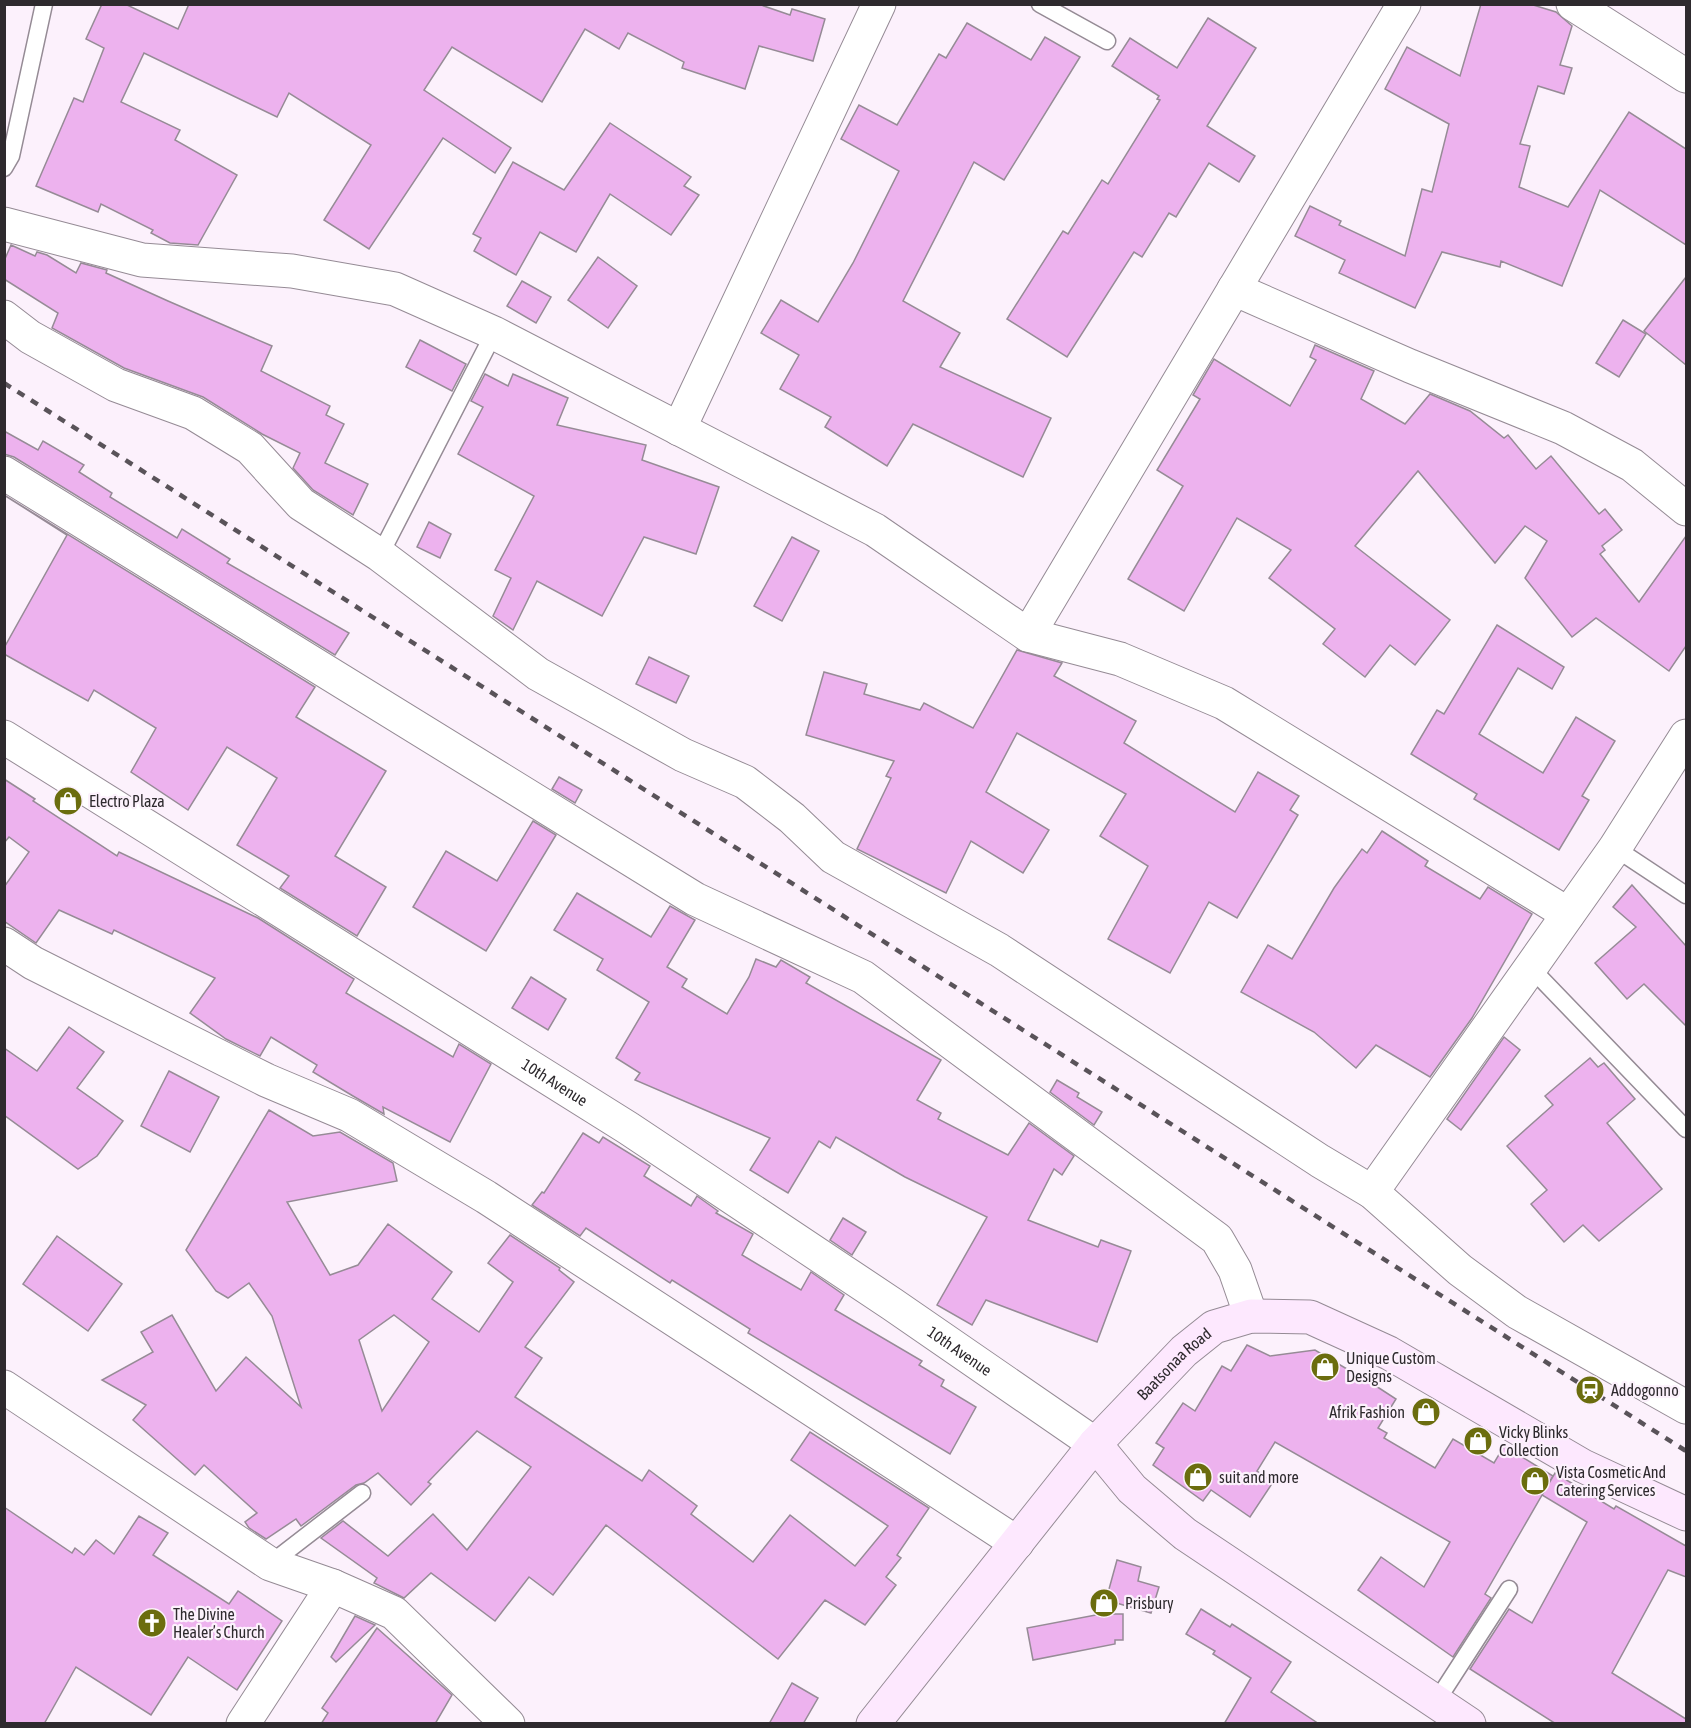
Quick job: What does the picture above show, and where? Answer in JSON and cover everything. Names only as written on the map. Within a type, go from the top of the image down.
[{"type":"street","points":[[1028,635],[1404,4]]},
{"type":"street","points":[[1573,4],[1683,66]]},
{"type":"street","points":[[679,429],[872,7]]},
{"type":"street","points":[[4,224],[142,260],[292,271],[395,289],[494,333],[875,530],[1028,635],[1120,659],[1224,703],[1568,914]]},
{"type":"street","points":[[1234,289],[1410,366],[1563,428],[1632,465],[1686,509]]},
{"type":"street","points":[[4,317],[30,337],[116,385],[193,413],[250,448],[301,504],[380,555],[538,674],[683,755],[745,782],[792,818],[833,857],[999,950],[1320,1161],[1372,1192],[1460,1270],[1517,1312],[1686,1407]]},
{"type":"street","points":[[4,473],[695,899],[863,977],[1217,1239],[1235,1270],[1251,1316]]},
{"type":"street","points":[[1372,1192],[1615,848],[1686,736]]},
{"type":"street","name":"10th Avenue","points":[[4,737],[628,1128],[902,1310],[1095,1444]]},
{"type":"street","points":[[4,944],[33,963],[266,1080],[349,1114],[486,1197],[1017,1543]]},
{"type":"street","name":"Baatsonaa Road","points":[[873,1724],[1095,1444],[1184,1351],[1214,1327],[1251,1316],[1310,1317],[1389,1353],[1582,1466],[1686,1514]]},
{"type":"street","points":[[4,1387],[270,1564],[333,1586],[393,1613],[508,1724]]},
{"type":"street","points":[[1095,1444],[1132,1489],[1185,1534],[1469,1724]]},
{"type":"street","points":[[243,1724],[333,1586]]},
{"type":"lane","points":[[4,168],[11,156],[44,4]]},
{"type":"lane","points":[[1040,4],[1107,41]]},
{"type":"lane","points":[[380,555],[494,333]]},
{"type":"lane","points":[[1615,848],[1686,895]]},
{"type":"lane","points":[[1530,967],[1686,1129]]},
{"type":"lane","points":[[270,1564],[362,1493]]},
{"type":"lane","points":[[1436,1702],[1509,1589]]},
{"type":"building","points":[[102,4],[125,4],[178,29],[189,4],[758,4],[790,15],[792,9],[825,19],[813,61],[759,46],[745,89],[682,68],[684,62],[628,33],[619,49],[585,29],[542,102],[452,47],[424,90],[511,148],[495,173],[443,138],[369,249],[324,220],[371,145],[289,93],[277,117],[144,53],[121,102],[180,130],[175,140],[237,175],[198,245],[170,243],[151,233],[153,230],[101,204],[98,212],[36,186],[74,98],[83,102],[104,48],[86,39]]},
{"type":"building","points":[[1481,4],[1530,4],[1556,12],[1572,26],[1560,65],[1572,68],[1564,94],[1538,86],[1520,144],[1530,146],[1519,187],[1568,207],[1629,112],[1686,149],[1686,245],[1600,190],[1562,286],[1501,261],[1500,267],[1442,252],[1415,308],[1339,273],[1345,260],[1295,236],[1310,206],[1341,221],[1339,225],[1405,256],[1422,189],[1432,192],[1449,124],[1385,89],[1407,47],[1460,76]]},
{"type":"building","points":[[1208,18],[1256,48],[1207,126],[1255,156],[1239,182],[1209,163],[1176,217],[1169,213],[1142,257],[1134,252],[1067,357],[1007,319],[1063,231],[1068,234],[1102,180],[1108,184],[1160,100],[1157,99],[1159,96],[1112,66],[1130,38],[1177,68]]},
{"type":"building","points":[[967,23],[1031,60],[1045,37],[1080,57],[1004,180],[974,162],[903,301],[960,333],[940,367],[1051,418],[1023,477],[913,424],[887,466],[825,427],[831,417],[780,389],[799,355],[761,333],[781,300],[818,322],[853,263],[899,171],[841,139],[859,105],[897,125],[939,54],[946,58]]},
{"type":"building","points":[[610,123],[691,177],[684,186],[699,195],[671,235],[610,194],[576,252],[540,232],[516,275],[474,251],[481,238],[473,234],[513,162],[564,190]]},
{"type":"building","points":[[11,245],[35,256],[37,252],[47,255],[76,273],[81,263],[107,270],[106,273],[272,346],[261,371],[330,406],[326,415],[344,424],[325,463],[368,484],[353,515],[313,490],[293,468],[300,453],[262,434],[203,397],[124,368],[52,328],[58,313],[4,279],[4,261]]},
{"type":"building","points":[[598,257],[637,286],[608,328],[568,300]]},
{"type":"building","points":[[1686,277],[1686,365],[1644,331]]},
{"type":"building","points":[[522,281],[551,297],[536,323],[507,306]]},
{"type":"building","points":[[1623,320],[1646,334],[1619,377],[1596,363]]},
{"type":"building","points":[[420,340],[466,364],[452,391],[406,367]]},
{"type":"building","points":[[1315,345],[1374,371],[1361,399],[1405,424],[1430,394],[1470,411],[1504,438],[1508,435],[1536,469],[1551,456],[1599,514],[1605,509],[1622,530],[1602,546],[1605,550],[1600,554],[1639,602],[1686,536],[1686,646],[1669,671],[1596,618],[1572,637],[1525,578],[1547,541],[1525,526],[1495,563],[1418,471],[1355,546],[1450,620],[1415,665],[1390,645],[1365,677],[1323,644],[1335,629],[1269,578],[1291,550],[1237,518],[1184,611],[1128,579],[1183,486],[1157,470],[1200,399],[1193,395],[1214,359],[1290,406],[1316,360],[1310,357]]},
{"type":"building","points":[[485,374],[508,386],[513,374],[568,398],[557,425],[646,445],[642,460],[719,487],[696,554],[644,537],[602,616],[537,581],[513,630],[493,616],[511,578],[495,570],[534,496],[458,454],[483,407],[471,401]]},
{"type":"building","points":[[4,431],[38,450],[43,441],[84,465],[79,472],[112,493],[110,497],[177,538],[182,529],[230,559],[227,563],[349,633],[335,655],[14,457],[4,454]]},
{"type":"building","points":[[4,495],[315,687],[296,717],[386,771],[335,856],[386,887],[357,936],[280,888],[289,876],[237,845],[277,778],[227,747],[188,810],[131,772],[156,728],[94,690],[88,701],[4,654],[4,648],[67,535]]},
{"type":"building","points":[[429,522],[451,534],[440,558],[417,547]]},
{"type":"building","points":[[792,537],[819,551],[782,621],[754,606]]},
{"type":"building","points":[[1497,625],[1564,667],[1552,689],[1518,668],[1479,734],[1543,773],[1576,717],[1615,741],[1582,796],[1589,800],[1559,850],[1474,799],[1477,794],[1411,754],[1437,710],[1444,714]]},
{"type":"building","points":[[1017,650],[1062,663],[1054,676],[1136,721],[1124,743],[1235,812],[1258,772],[1299,796],[1290,810],[1298,815],[1237,918],[1209,902],[1170,973],[1108,939],[1148,866],[1100,836],[1126,794],[1017,733],[986,792],[1049,830],[1023,873],[971,841],[946,893],[857,849],[891,778],[886,776],[894,761],[806,735],[824,672],[867,684],[864,694],[920,710],[924,703],[973,728]]},
{"type":"building","points":[[649,657],[689,676],[676,703],[636,684]]},
{"type":"building","points":[[559,777],[582,790],[575,803],[552,789]]},
{"type":"building","points":[[4,779],[35,799],[33,801],[117,856],[119,852],[258,918],[354,979],[346,993],[453,1057],[459,1044],[491,1064],[450,1142],[383,1107],[384,1114],[353,1096],[313,1072],[317,1065],[271,1037],[260,1056],[226,1039],[190,1013],[215,978],[114,930],[112,934],[59,910],[36,943],[4,921],[4,887],[29,852],[9,837],[4,843]]},
{"type":"building","points":[[533,821],[556,835],[486,951],[413,907],[446,851],[497,881]]},
{"type":"building","points":[[1382,831],[1428,861],[1425,866],[1480,899],[1488,887],[1532,914],[1472,1018],[1430,1077],[1376,1045],[1356,1068],[1314,1032],[1241,992],[1268,945],[1292,959],[1334,888],[1362,849],[1367,853]]},
{"type":"building","points":[[1632,885],[1686,946],[1686,1026],[1644,984],[1627,999],[1595,963],[1636,927],[1613,907]]},
{"type":"building","points":[[577,893],[651,937],[670,906],[695,920],[667,967],[687,979],[682,987],[727,1014],[749,977],[756,959],[776,967],[781,960],[810,977],[806,983],[941,1060],[917,1100],[941,1113],[938,1119],[1008,1155],[1029,1123],[1074,1156],[1062,1175],[1054,1169],[1028,1220],[1098,1247],[1101,1240],[1131,1251],[1097,1342],[986,1300],[972,1325],[937,1305],[987,1217],[905,1177],[836,1137],[830,1148],[819,1141],[788,1193],[750,1170],[770,1138],[635,1080],[640,1073],[616,1058],[649,1002],[597,970],[603,959],[554,930]]},
{"type":"building","points":[[531,977],[566,999],[548,1030],[512,1008]]},
{"type":"building","points":[[69,1027],[104,1052],[77,1088],[123,1121],[97,1156],[78,1169],[4,1115],[4,1048],[37,1071]]},
{"type":"building","points":[[1504,1037],[1520,1050],[1461,1130],[1447,1119]]},
{"type":"building","points":[[1590,1058],[1598,1067],[1604,1063],[1635,1099],[1607,1123],[1662,1189],[1599,1241],[1583,1225],[1564,1242],[1531,1204],[1547,1190],[1507,1146],[1553,1105],[1545,1096]]},
{"type":"building","points":[[169,1071],[219,1097],[190,1152],[141,1126]]},
{"type":"building","points":[[1057,1080],[1079,1093],[1077,1097],[1102,1112],[1094,1125],[1050,1092]]},
{"type":"building","points":[[269,1110],[313,1136],[340,1132],[393,1163],[397,1181],[287,1202],[330,1275],[358,1265],[388,1224],[452,1272],[432,1299],[479,1332],[513,1282],[488,1263],[510,1235],[560,1268],[559,1270],[574,1282],[525,1347],[542,1358],[515,1397],[642,1481],[649,1470],[697,1506],[691,1514],[753,1562],[790,1515],[855,1566],[888,1526],[791,1460],[810,1432],[929,1508],[897,1555],[901,1558],[886,1577],[896,1585],[865,1625],[825,1600],[778,1659],[606,1525],[553,1595],[529,1577],[495,1621],[431,1573],[404,1598],[374,1583],[377,1578],[321,1538],[343,1521],[388,1556],[433,1514],[467,1550],[531,1467],[477,1431],[428,1482],[431,1484],[411,1505],[378,1473],[364,1483],[356,1485],[301,1526],[296,1519],[266,1539],[249,1528],[245,1522],[257,1513],[204,1465],[195,1475],[133,1420],[146,1405],[102,1380],[153,1352],[141,1332],[172,1315],[216,1391],[246,1357],[301,1407],[272,1316],[249,1283],[228,1298],[216,1291],[186,1250]],"holes":[[[394,1315],[429,1342],[382,1411],[359,1340]]]},
{"type":"building","points":[[583,1133],[599,1143],[603,1137],[650,1166],[644,1176],[691,1206],[697,1196],[718,1211],[716,1213],[753,1234],[742,1255],[801,1290],[811,1272],[844,1295],[835,1310],[922,1361],[919,1365],[944,1380],[941,1386],[976,1407],[950,1454],[748,1333],[750,1329],[672,1280],[670,1283],[586,1228],[580,1236],[532,1205],[542,1192],[544,1193]]},
{"type":"building","points":[[843,1218],[866,1232],[852,1255],[830,1240]]},
{"type":"building","points":[[57,1236],[122,1284],[88,1331],[23,1284]]},
{"type":"building","points":[[1247,1345],[1270,1356],[1315,1350],[1396,1399],[1378,1428],[1387,1433],[1384,1438],[1435,1468],[1453,1439],[1494,1463],[1504,1446],[1553,1476],[1485,1594],[1491,1598],[1453,1657],[1358,1590],[1381,1557],[1424,1587],[1450,1542],[1275,1442],[1257,1471],[1273,1482],[1250,1517],[1211,1490],[1203,1501],[1153,1465],[1164,1448],[1156,1443],[1183,1403],[1195,1411],[1222,1366],[1231,1371]]},
{"type":"building","points":[[1555,1473],[1614,1509],[1616,1506],[1686,1546],[1686,1577],[1668,1570],[1612,1673],[1686,1719],[1686,1724],[1556,1724],[1470,1669],[1509,1609],[1532,1623],[1587,1522],[1542,1495]]},
{"type":"building","points":[[4,1507],[72,1553],[75,1548],[84,1555],[96,1540],[114,1554],[139,1516],[168,1533],[153,1555],[229,1604],[238,1591],[282,1621],[237,1690],[188,1657],[151,1715],[76,1667],[44,1724],[4,1724]]},
{"type":"building","points":[[1117,1560],[1141,1567],[1138,1581],[1159,1587],[1151,1613],[1106,1600]]},
{"type":"building","points":[[1201,1609],[1230,1627],[1232,1624],[1291,1662],[1271,1692],[1319,1724],[1224,1724],[1251,1678],[1213,1654],[1215,1651],[1186,1634]]},
{"type":"building","points":[[1101,1614],[1123,1614],[1123,1640],[1115,1640],[1115,1644],[1033,1660],[1027,1628]]},
{"type":"building","points":[[355,1616],[375,1625],[336,1662],[331,1657]]},
{"type":"building","points":[[377,1628],[452,1695],[435,1724],[321,1724],[328,1713],[322,1708]]},
{"type":"building","points":[[792,1683],[818,1698],[803,1724],[769,1724]]},
{"type":"railway","points":[[4,383],[1686,1451]]},
{"type":"place","name":"Electro Plaza","points":[[68,801]]},
{"type":"place","name":"Unique Custom Designs","points":[[1325,1367]]},
{"type":"place","name":"Addogonno","points":[[1590,1390]]},
{"type":"place","name":"Afrik Fashion","points":[[1426,1412]]},
{"type":"place","name":"Vicky Blinks Collection","points":[[1478,1441]]},
{"type":"place","name":"suit and more","points":[[1198,1477]]},
{"type":"place","name":"Vista Cosmetic And Catering Services","points":[[1535,1481]]},
{"type":"place","name":"Prisbury","points":[[1104,1603]]},
{"type":"place","name":"The Divine Healer’s Church","points":[[152,1623]]}]
